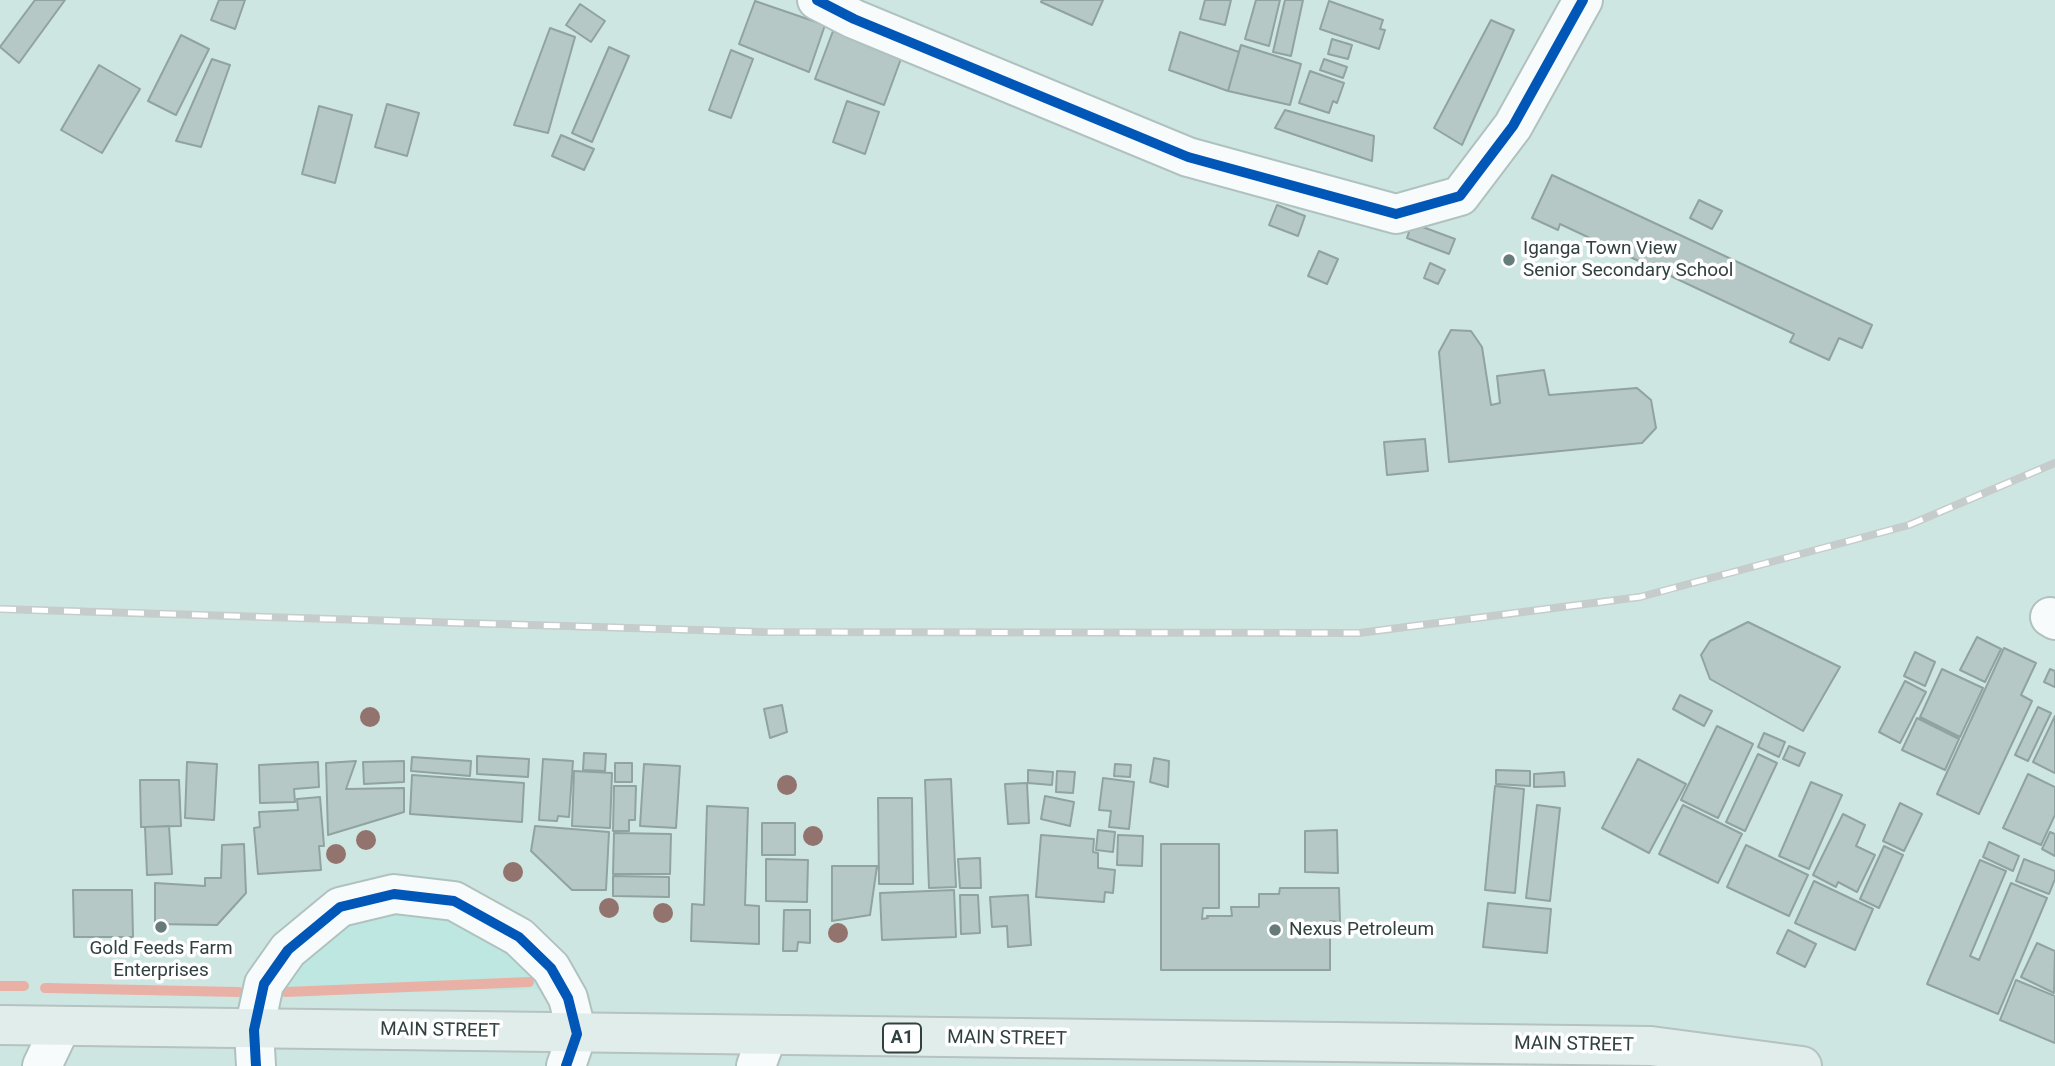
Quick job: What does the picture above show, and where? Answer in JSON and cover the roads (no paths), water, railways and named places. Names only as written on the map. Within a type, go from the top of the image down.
[{"type":"main road","name":"MAIN STREET","points":[[0,1025],[61,1026],[255,1048],[761,1051],[1651,1046],[1802,1066]]},
{"type":"street","points":[[817,0],[854,19],[1188,157],[1396,214],[1460,195],[1513,125],[1583,0]]},
{"type":"street","points":[[255,1048],[264,984],[288,950],[340,907],[394,894],[454,901],[519,937],[551,968],[568,998],[571,1050]]},
{"type":"street","points":[[42,1066],[61,1026]]},
{"type":"waterway","points":[[286,992],[529,982]]},
{"type":"waterway","points":[[0,986],[24,986]]},
{"type":"waterway","points":[[45,988],[239,992]]},
{"type":"railway","points":[[0,609],[763,632],[1359,633],[1640,597],[1909,525],[2055,463]]},
{"type":"place","name":"Iganga Town View Senior Secondary School","points":[[1509,260]]},
{"type":"place","name":"Gold Feeds Farm Enterprises","points":[[161,927]]},
{"type":"place","name":"Nexus Petroleum","points":[[1275,930]]}]
